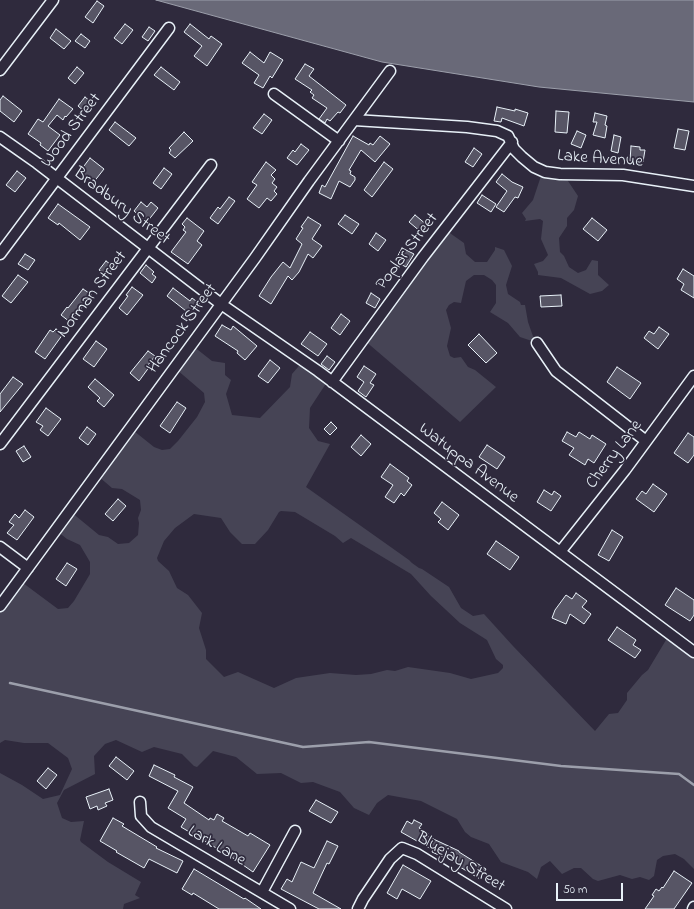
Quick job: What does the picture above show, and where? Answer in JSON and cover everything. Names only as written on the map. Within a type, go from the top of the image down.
[{"type":"street","points":[[0,70],[53,0]]},
{"type":"street","name":"Wood Street","points":[[0,254],[169,28]]},
{"type":"street","name":"Hancock Street","points":[[0,606],[264,247],[390,71]]},
{"type":"street","points":[[274,94],[339,141]]},
{"type":"street","name":"Lake Avenue","points":[[354,120],[486,129],[506,134],[512,142],[514,149],[525,160],[539,170],[548,173],[623,175],[694,186]]},
{"type":"street","name":"Bradbury Street","points":[[0,137],[37,163],[221,304]]},
{"type":"street","name":"Poplar Street","points":[[332,382],[419,263],[512,142]]},
{"type":"street","name":"Norman Street","points":[[0,444],[211,165]]},
{"type":"street","name":"Watuppa Avenue","points":[[221,304],[332,382],[694,652]]},
{"type":"street","points":[[537,343],[556,371],[646,441]]},
{"type":"street","name":"Cherry Lane","points":[[560,552],[625,470],[694,376]]},
{"type":"street","points":[[0,547],[28,568]]},
{"type":"street","name":"Lark Lane","points":[[140,802],[141,816],[151,827],[290,909]]},
{"type":"street","points":[[262,892],[295,831]]},
{"type":"street","name":"Bluejay Street","points":[[358,909],[390,859],[402,848],[417,854],[506,909]]},
{"type":"shaded area","points":[[542,173],[564,175],[578,196],[574,210],[567,218],[567,226],[559,238],[560,252],[564,256],[569,267],[578,273],[586,270],[592,260],[598,261],[598,275],[609,285],[602,291],[590,294],[561,278],[538,275],[534,264],[543,261],[548,255],[541,239],[543,221],[540,219],[525,221],[526,219],[522,213],[533,200]]},
{"type":"shaded area","points":[[447,231],[464,243],[466,254],[475,262],[487,262],[495,250],[495,247],[504,250],[512,266],[506,285],[508,294],[520,302],[521,305],[525,305],[528,322],[535,342],[520,337],[508,323],[490,312],[496,303],[496,285],[492,280],[484,275],[474,275],[466,281],[461,303],[454,302],[449,305],[446,310],[451,328],[447,346],[450,356],[454,358],[461,357],[468,367],[475,370],[496,387],[460,422],[364,340]]},
{"type":"shaded area","points":[[193,346],[212,361],[225,363],[225,375],[231,380],[226,394],[232,415],[260,418],[290,387],[292,374],[304,360],[327,382],[310,408],[309,428],[318,441],[330,444],[306,487],[419,568],[449,587],[461,608],[473,616],[484,614],[595,731],[609,714],[618,713],[627,700],[627,693],[648,670],[669,635],[694,652],[694,869],[684,859],[675,854],[663,856],[657,860],[654,876],[649,880],[640,877],[632,879],[620,875],[598,881],[593,879],[581,868],[574,868],[562,874],[550,861],[541,867],[537,879],[528,872],[501,862],[489,844],[471,837],[465,832],[457,819],[421,801],[388,795],[377,803],[369,815],[354,808],[340,792],[313,782],[301,783],[281,773],[257,774],[236,757],[213,751],[197,767],[194,766],[182,754],[154,747],[142,752],[116,740],[105,744],[94,756],[95,774],[64,790],[57,803],[62,818],[71,822],[84,821],[80,840],[81,842],[108,862],[141,882],[135,895],[140,898],[124,904],[123,909],[0,909],[0,773],[43,799],[60,795],[72,769],[68,758],[48,743],[24,743],[5,740],[0,743],[0,606],[23,583],[58,609],[68,608],[74,601],[90,574],[90,562],[80,545],[67,539],[57,531],[71,512],[99,535],[108,537],[118,544],[129,543],[138,535],[138,518],[141,510],[140,500],[122,489],[112,488],[98,476],[134,431],[154,447],[162,450],[170,449],[197,417],[205,402],[204,393],[176,369]],"holes":[[[279,512],[295,512],[335,536],[343,543],[351,538],[411,574],[431,596],[460,623],[487,640],[496,659],[503,665],[503,668],[498,673],[471,679],[450,673],[408,667],[395,671],[387,670],[371,674],[356,675],[330,673],[296,678],[274,688],[238,672],[224,677],[206,659],[206,650],[199,628],[202,613],[188,595],[177,588],[169,571],[158,561],[157,558],[164,541],[175,528],[194,514],[221,518],[230,532],[242,544],[255,544],[268,530]]]},
{"type":"water","points":[[156,0],[694,0],[694,102],[539,87],[382,62]]},
{"type":"building","points":[[97,1],[104,6],[93,23],[85,17]]},
{"type":"building","points":[[125,24],[133,30],[122,44],[114,38]]},
{"type":"building","points":[[190,24],[209,39],[211,36],[222,44],[207,66],[194,56],[202,46],[184,32]]},
{"type":"building","points":[[149,27],[155,31],[148,41],[142,37]]},
{"type":"building","points":[[56,29],[71,41],[64,49],[50,38]]},
{"type":"building","points":[[81,34],[90,41],[85,48],[75,41]]},
{"type":"building","points":[[250,52],[264,63],[270,52],[283,60],[272,78],[270,76],[263,88],[254,83],[259,75],[242,63]]},
{"type":"building","points":[[305,64],[314,69],[309,76],[346,105],[340,113],[338,112],[330,121],[327,119],[325,123],[319,119],[327,108],[312,98],[314,95],[310,92],[312,90],[295,79]]},
{"type":"building","points":[[77,67],[84,73],[75,84],[68,78]]},
{"type":"building","points":[[161,67],[180,82],[174,90],[154,75]]},
{"type":"building","points":[[3,96],[22,111],[14,122],[0,111],[0,100]]},
{"type":"building","points":[[85,97],[91,102],[85,112],[78,106]]},
{"type":"building","points":[[59,99],[73,109],[66,117],[65,116],[63,120],[57,115],[48,126],[60,135],[48,151],[40,145],[41,143],[28,134],[38,119],[43,122]]},
{"type":"building","points":[[497,107],[515,111],[515,109],[528,113],[524,126],[502,118],[501,122],[494,121]]},
{"type":"building","points":[[556,111],[569,112],[567,133],[555,132]]},
{"type":"building","points":[[595,113],[607,116],[605,138],[593,135],[597,122],[593,122]]},
{"type":"building","points":[[264,114],[272,120],[262,134],[253,128]]},
{"type":"building","points":[[115,122],[136,138],[129,146],[109,130]]},
{"type":"building","points":[[678,129],[689,131],[685,150],[674,148]]},
{"type":"building","points":[[577,131],[586,135],[581,148],[571,144]]},
{"type":"building","points":[[184,132],[193,141],[175,158],[169,153],[171,150],[169,148]]},
{"type":"building","points":[[614,135],[621,137],[618,153],[611,151]]},
{"type":"building","points":[[353,136],[369,145],[370,143],[373,145],[380,136],[390,144],[375,162],[361,150],[349,170],[351,171],[350,174],[355,177],[355,180],[350,187],[339,181],[331,199],[319,193],[322,185],[325,187]]},
{"type":"building","points":[[301,144],[309,150],[297,165],[287,158],[293,150],[295,152]]},
{"type":"building","points":[[631,146],[640,147],[640,150],[645,150],[643,162],[630,161]]},
{"type":"building","points":[[474,148],[482,154],[473,167],[465,162]]},
{"type":"building","points":[[90,158],[104,169],[93,183],[81,173],[81,170]]},
{"type":"building","points":[[266,162],[276,170],[271,175],[275,179],[272,183],[277,187],[274,191],[277,194],[271,201],[267,198],[259,208],[247,199],[257,185],[252,182]]},
{"type":"building","points":[[384,162],[393,169],[372,197],[364,190]]},
{"type":"building","points":[[164,168],[172,174],[161,189],[153,183]]},
{"type":"building","points":[[17,171],[26,178],[15,192],[6,185]]},
{"type":"building","points":[[502,174],[512,182],[523,187],[518,198],[515,197],[504,212],[496,207],[507,191],[496,182]]},
{"type":"building","points":[[482,195],[496,204],[491,212],[477,203]]},
{"type":"building","points":[[229,197],[235,201],[218,224],[210,218],[218,207],[220,209]]},
{"type":"building","points":[[141,202],[147,207],[151,202],[158,208],[147,222],[134,211]]},
{"type":"building","points":[[58,204],[90,227],[80,240],[59,223],[58,225],[48,218]]},
{"type":"building","points":[[345,215],[359,224],[352,234],[338,224]]},
{"type":"building","points":[[415,215],[427,225],[421,232],[409,222]]},
{"type":"building","points":[[308,217],[321,225],[312,239],[322,246],[313,258],[308,254],[299,272],[292,280],[288,276],[271,304],[259,296],[283,262],[290,268],[302,244],[296,239],[303,228],[301,227]]},
{"type":"building","points":[[187,218],[204,231],[197,241],[202,245],[188,264],[171,252],[186,232],[183,230],[185,227],[182,224]]},
{"type":"building","points":[[592,218],[607,230],[598,241],[583,229]]},
{"type":"building","points":[[376,233],[386,240],[378,251],[369,244]]},
{"type":"building","points":[[402,248],[414,254],[406,267],[395,261]]},
{"type":"building","points":[[25,254],[35,260],[28,270],[18,264]]},
{"type":"building","points":[[106,261],[114,267],[107,276],[99,270]]},
{"type":"building","points":[[146,265],[154,272],[152,274],[156,277],[152,283],[140,273]]},
{"type":"building","points":[[683,269],[694,276],[694,298],[681,290],[684,284],[677,279]]},
{"type":"building","points":[[18,275],[28,282],[11,303],[2,296]]},
{"type":"building","points":[[132,287],[143,295],[127,315],[119,308],[128,296],[126,295]]},
{"type":"building","points":[[173,288],[190,301],[192,298],[200,304],[187,321],[181,317],[186,311],[167,296]]},
{"type":"building","points":[[83,289],[92,295],[70,322],[61,315]]},
{"type":"building","points":[[371,293],[380,299],[375,308],[366,303]]},
{"type":"building","points":[[561,295],[562,306],[541,307],[540,296]]},
{"type":"building","points":[[341,314],[350,321],[340,335],[331,328]]},
{"type":"building","points":[[222,325],[231,330],[233,326],[257,346],[245,360],[237,353],[238,351],[215,336]]},
{"type":"building","points":[[659,327],[669,334],[658,349],[644,338],[649,331],[654,334]]},
{"type":"building","points":[[56,329],[63,334],[45,359],[35,352],[50,330],[53,332]]},
{"type":"building","points":[[310,332],[327,344],[318,356],[301,344]]},
{"type":"building","points":[[479,334],[497,353],[486,363],[468,345]]},
{"type":"building","points":[[96,341],[107,349],[94,367],[83,359]]},
{"type":"building","points":[[148,351],[155,356],[139,381],[130,373]]},
{"type":"building","points":[[327,356],[335,362],[329,370],[321,364]]},
{"type":"building","points":[[270,360],[280,368],[268,383],[258,376]]},
{"type":"building","points":[[364,366],[376,374],[370,383],[374,385],[366,397],[358,391],[364,382],[357,377]]},
{"type":"building","points":[[617,367],[641,383],[630,399],[607,382]]},
{"type":"building","points":[[13,377],[23,384],[0,412],[0,394]]},
{"type":"building","points":[[95,379],[114,395],[104,407],[97,401],[100,398],[88,387]]},
{"type":"building","points":[[177,402],[186,408],[170,433],[160,426]]},
{"type":"building","points":[[46,408],[61,419],[48,436],[40,430],[43,426],[36,422]]},
{"type":"building","points":[[331,422],[337,428],[330,435],[324,429]]},
{"type":"building","points":[[87,427],[96,434],[88,445],[79,438]]},
{"type":"building","points":[[567,432],[576,437],[579,432],[590,439],[592,435],[606,444],[594,463],[588,459],[585,465],[569,455],[574,448],[562,441]]},
{"type":"building","points":[[688,433],[694,437],[694,455],[688,463],[674,453]]},
{"type":"building","points":[[361,435],[371,444],[361,456],[351,447]]},
{"type":"building","points":[[487,445],[505,457],[497,469],[479,457]]},
{"type":"building","points":[[24,446],[31,457],[23,462],[16,451]]},
{"type":"building","points":[[390,464],[409,478],[407,481],[412,485],[404,496],[401,493],[394,503],[385,497],[393,485],[381,477]]},
{"type":"building","points":[[653,484],[667,494],[654,512],[636,499],[642,491],[646,494]]},
{"type":"building","points":[[544,490],[552,495],[554,491],[561,496],[551,511],[537,502]]},
{"type":"building","points":[[118,499],[126,506],[113,521],[105,514]]},
{"type":"building","points":[[442,502],[459,515],[448,530],[438,522],[441,519],[434,513]]},
{"type":"building","points":[[25,510],[34,517],[17,540],[7,533],[14,525],[9,522],[15,514],[19,518]]},
{"type":"building","points":[[612,530],[623,537],[609,561],[598,555]]},
{"type":"building","points":[[496,541],[519,557],[510,570],[487,554]]},
{"type":"building","points":[[67,563],[77,569],[66,586],[56,579]]},
{"type":"building","points":[[676,588],[694,600],[694,615],[690,621],[665,605]]},
{"type":"building","points":[[576,593],[587,601],[582,607],[591,614],[584,624],[570,614],[566,624],[552,618],[555,610],[566,595],[572,599]]},
{"type":"building","points":[[617,627],[636,640],[633,645],[641,650],[635,658],[608,640]]},
{"type":"building","points":[[116,757],[134,771],[127,780],[109,766]]},
{"type":"building","points":[[154,765],[175,775],[174,777],[193,787],[184,803],[209,820],[210,818],[214,820],[217,814],[224,818],[222,821],[248,836],[250,833],[270,845],[253,872],[233,858],[181,827],[186,819],[168,808],[178,791],[149,776]]},
{"type":"building","points":[[48,768],[57,775],[46,789],[37,781]]},
{"type":"building","points":[[109,789],[113,800],[105,803],[107,806],[98,810],[97,806],[90,809],[86,797]]},
{"type":"building","points":[[316,800],[338,812],[331,823],[309,811]]},
{"type":"building","points":[[113,818],[124,824],[122,826],[157,847],[156,848],[183,861],[177,873],[149,859],[144,868],[100,841]]},
{"type":"building","points":[[414,820],[422,824],[419,828],[428,833],[427,836],[459,851],[486,869],[480,879],[460,867],[461,865],[432,852],[433,850],[401,832],[407,821],[412,824]]},
{"type":"building","points":[[327,841],[338,846],[329,864],[327,863],[313,893],[341,909],[319,909],[281,889],[287,879],[292,882],[301,862],[314,868]]},
{"type":"building","points":[[403,865],[431,881],[420,899],[402,889],[397,899],[387,893]]},
{"type":"building","points":[[194,869],[244,899],[245,898],[261,909],[219,909],[193,893],[192,895],[182,889]]},
{"type":"building","points":[[674,871],[692,883],[674,909],[645,909],[654,896],[652,895],[656,889],[659,891],[662,887],[663,888]]},
{"type":"waterway","points":[[10,683],[303,747],[369,742],[561,766],[679,774],[694,785]]}]
